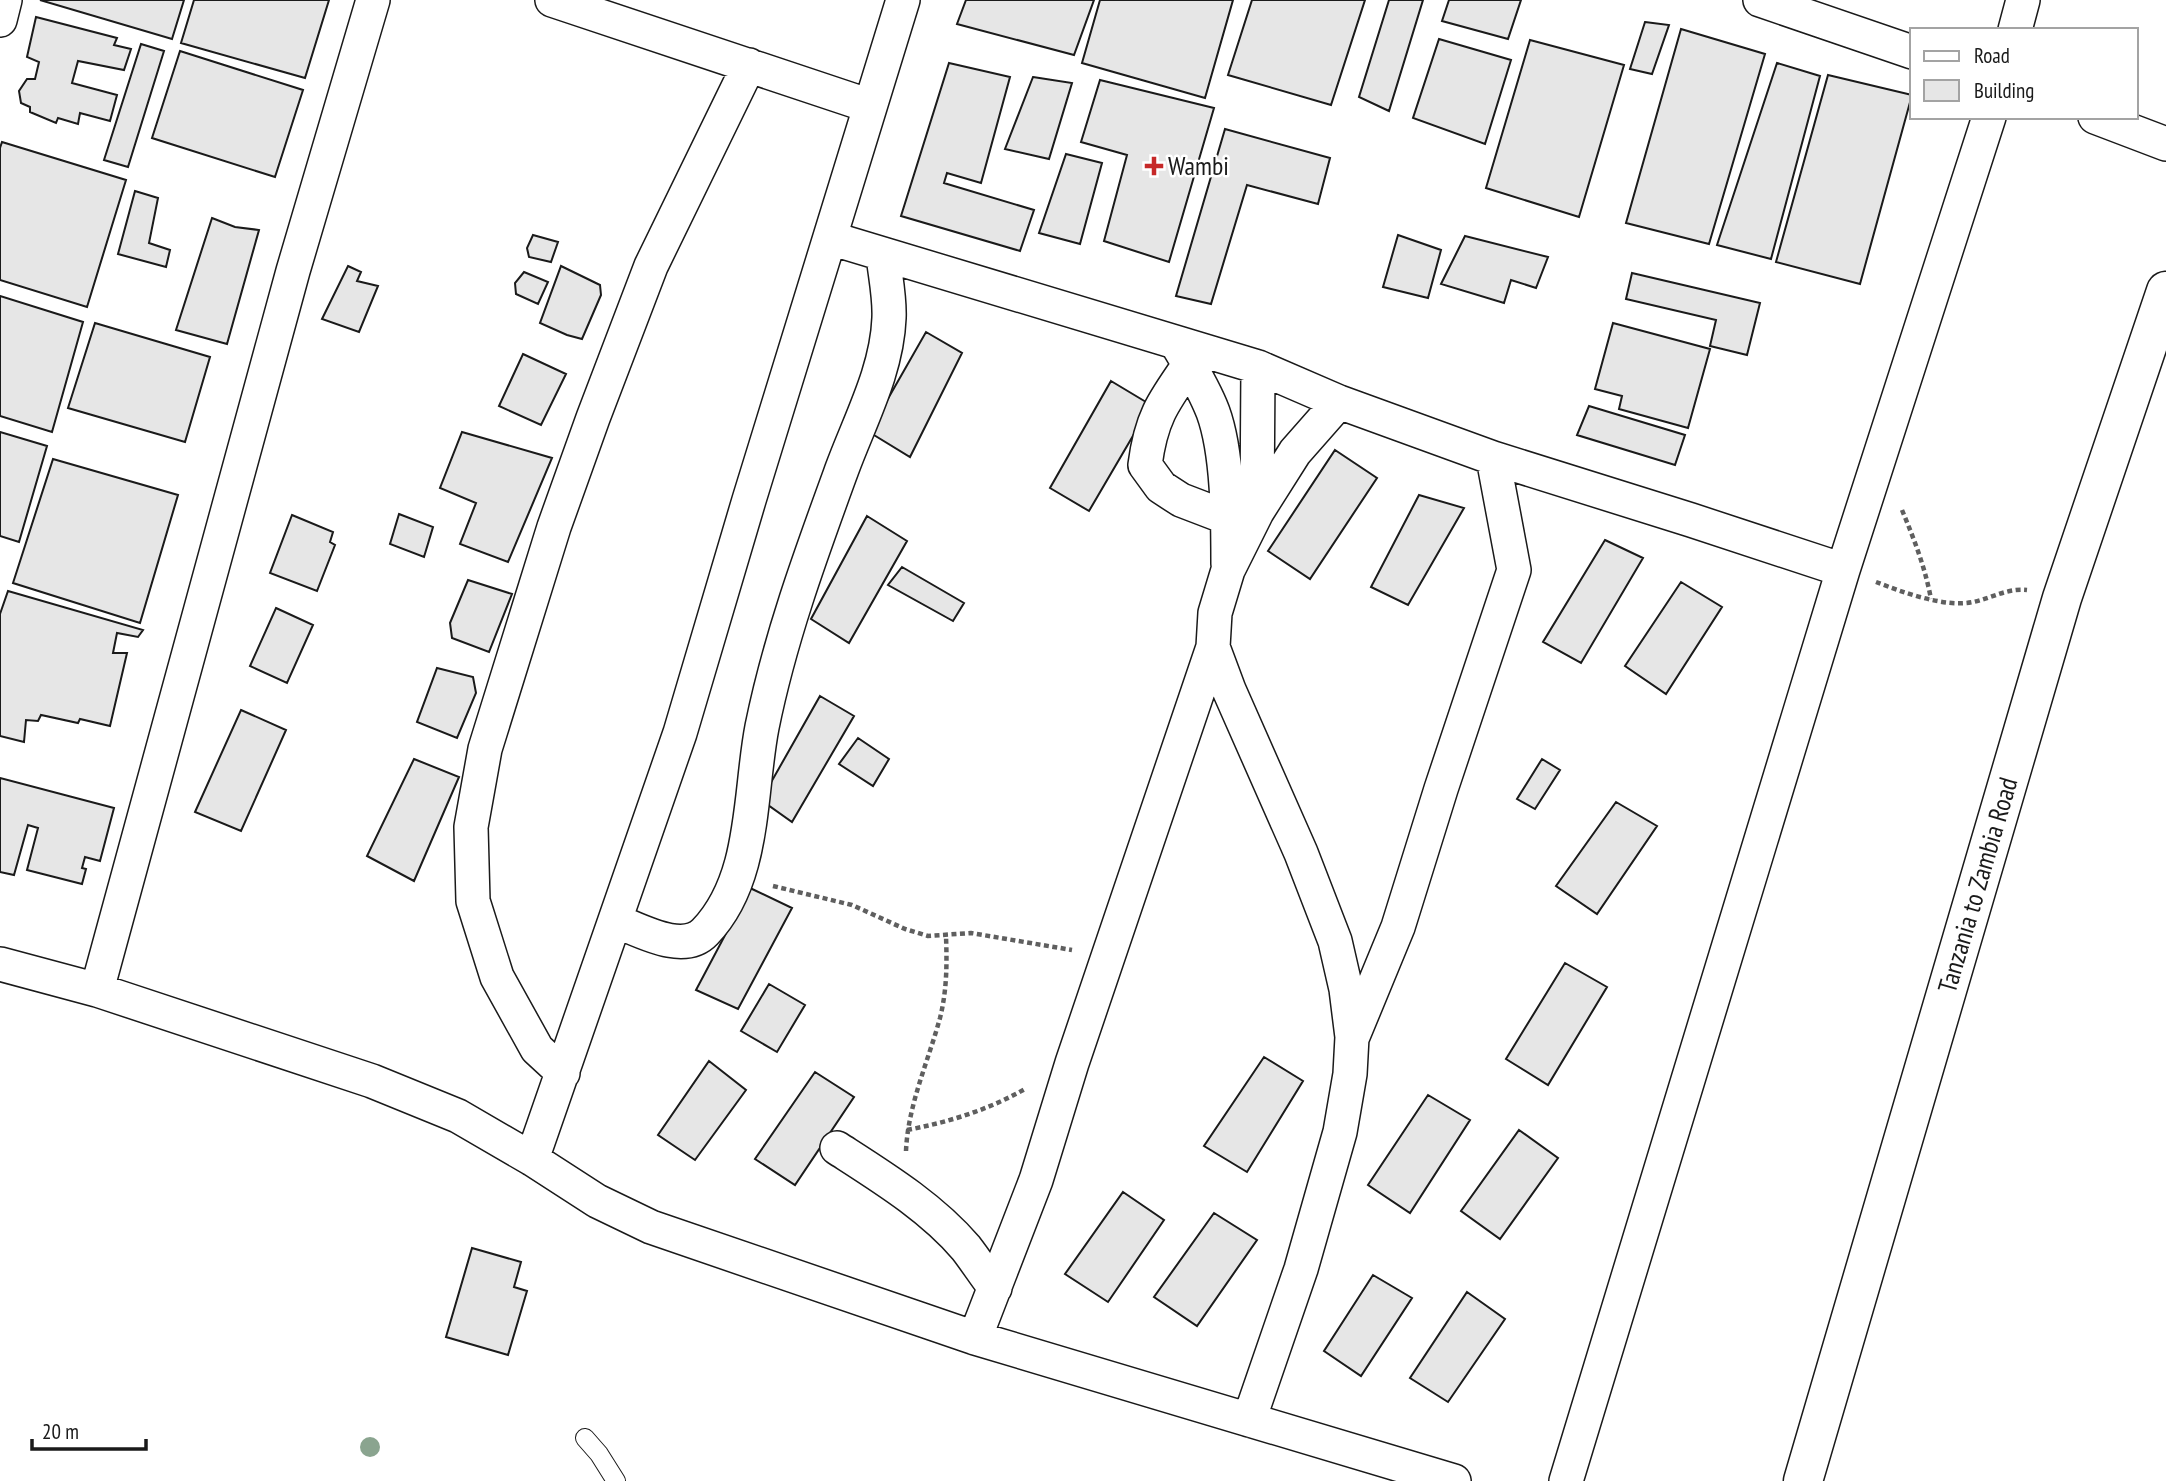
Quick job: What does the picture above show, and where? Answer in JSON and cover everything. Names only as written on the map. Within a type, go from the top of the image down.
[{"type":"highway","name":"Tanzania to Zambia Road","points":[[1802,1481],[2062,597],[2166,291]]},
{"type":"street","points":[[0,20],[5,0]]},
{"type":"street","points":[[97,990],[293,271],[373,0]]},
{"type":"street","points":[[552,0],[870,106]]},
{"type":"street","points":[[532,1160],[680,733],[903,0]]},
{"type":"street","points":[[1760,0],[1910,51]]},
{"type":"street","points":[[2016,28],[2023,0]]},
{"type":"street","points":[[563,1073],[537,1049],[497,977],[473,901],[471,827],[485,749],[554,527],[651,267],[749,65]]},
{"type":"street","points":[[1566,1481],[1843,570],[1988,119]]},
{"type":"street","points":[[2100,119],[2166,144]]},
{"type":"street","points":[[830,238],[1183,354],[1258,367],[1339,402],[1493,458],[1843,570]]},
{"type":"street","points":[[616,921],[678,942],[702,935],[724,910],[740,871],[762,729],[782,639],[814,545],[881,370],[889,318],[883,255]]},
{"type":"street","points":[[1183,354],[1149,435],[1145,465],[1161,487],[1181,500],[1243,515]]},
{"type":"street","points":[[1183,354],[1214,414],[1221,447],[1243,515]]},
{"type":"street","points":[[975,1338],[1036,1180],[1072,1063],[1213,646],[1216,613],[1243,515],[1259,443],[1258,367]]},
{"type":"street","points":[[1243,515],[1339,402]]},
{"type":"street","points":[[1352,1037],[1398,927],[1514,570],[1493,458]]},
{"type":"street","points":[[1213,646],[1335,940],[1346,989],[1352,1037],[1350,1074],[1340,1132],[1301,1269],[1249,1420]]},
{"type":"street","points":[[0,964],[97,990],[372,1081],[458,1116],[597,1201],[651,1227],[975,1338],[1454,1481]]},
{"type":"street","points":[[837,1148],[878,1174],[941,1222],[966,1248],[995,1288]]},
{"type":"lane","points":[[585,1438],[616,1481]]},
{"type":"path","points":[[1876,466],[1900,505],[1917,544],[1931,598]]},
{"type":"path","points":[[1843,570],[1899,591],[1956,603],[1972,602],[2004,591],[2021,590],[2062,597]]},
{"type":"path","points":[[740,871],[773,886],[852,905],[905,929],[928,936],[971,933],[1109,956]]},
{"type":"path","points":[[916,1202],[905,1168],[906,1130],[940,1016],[947,980],[946,936]]},
{"type":"path","points":[[906,1130],[941,1124],[979,1111],[1072,1063]]},
{"type":"building","points":[[40,0],[184,0],[172,39]]},
{"type":"building","points":[[194,0],[329,0],[305,78],[181,43]]},
{"type":"building","points":[[966,0],[1094,0],[1074,55],[957,24]]},
{"type":"building","points":[[1100,0],[1233,0],[1205,98],[1082,63]]},
{"type":"building","points":[[1252,0],[1365,0],[1331,105],[1228,75]]},
{"type":"building","points":[[1389,0],[1423,0],[1389,111],[1359,97]]},
{"type":"building","points":[[1449,0],[1521,0],[1508,39],[1442,21]]},
{"type":"building","points":[[36,17],[117,38],[114,45],[131,49],[124,70],[78,61],[72,83],[117,95],[110,121],[80,113],[78,124],[58,118],[56,123],[30,112],[30,107],[21,103],[19,91],[27,79],[35,79],[39,62],[27,57]]},
{"type":"building","points":[[1645,22],[1669,25],[1652,74],[1630,69]]},
{"type":"building","points":[[1681,29],[1765,54],[1709,244],[1626,223]]},
{"type":"building","points":[[1439,39],[1511,60],[1485,144],[1413,118]]},
{"type":"building","points":[[1530,40],[1624,65],[1579,217],[1486,188]]},
{"type":"building","points":[[141,44],[164,51],[128,167],[104,160]]},
{"type":"building","points":[[180,51],[303,90],[275,177],[152,138]]},
{"type":"building","points":[[949,63],[1010,77],[981,183],[947,173],[944,183],[1034,210],[1020,251],[901,216]]},
{"type":"building","points":[[1777,63],[1820,76],[1771,259],[1717,245]]},
{"type":"building","points":[[1828,75],[1910,95],[1860,284],[1776,262]]},
{"type":"building","points":[[1033,77],[1072,83],[1049,159],[1005,149]]},
{"type":"building","points":[[1100,80],[1214,108],[1169,262],[1104,241],[1127,155],[1081,142]]},
{"type":"building","points":[[1225,129],[1330,158],[1318,204],[1247,185],[1211,304],[1176,296]]},
{"type":"building","points":[[2,142],[126,180],[87,307],[0,280]]},
{"type":"building","points":[[1066,154],[1102,163],[1080,244],[1039,233]]},
{"type":"building","points":[[135,191],[158,198],[149,243],[170,250],[166,267],[118,254]]},
{"type":"building","points":[[212,218],[235,227],[259,230],[227,344],[176,330]]},
{"type":"building","points":[[533,235],[558,242],[551,262],[529,257],[527,248]]},
{"type":"building","points":[[1398,235],[1441,250],[1428,298],[1383,287]]},
{"type":"building","points":[[1465,236],[1548,257],[1536,288],[1511,280],[1504,303],[1441,284]]},
{"type":"building","points":[[348,266],[361,272],[357,281],[378,286],[359,332],[322,319]]},
{"type":"building","points":[[561,266],[600,285],[601,295],[582,339],[540,323]]},
{"type":"building","points":[[524,272],[548,282],[538,304],[516,294],[515,283]]},
{"type":"building","points":[[1632,273],[1760,303],[1747,355],[1710,346],[1716,320],[1626,299]]},
{"type":"building","points":[[0,296],[83,322],[52,432],[0,416]]},
{"type":"building","points":[[95,323],[210,357],[185,442],[68,408]]},
{"type":"building","points":[[1613,323],[1710,349],[1688,428],[1619,409],[1622,396],[1595,389]]},
{"type":"building","points":[[926,332],[962,353],[910,457],[869,432]]},
{"type":"building","points":[[523,354],[566,374],[541,425],[499,406]]},
{"type":"building","points":[[1111,381],[1151,405],[1089,511],[1050,488]]},
{"type":"building","points":[[1589,406],[1685,435],[1675,465],[1577,435]]},
{"type":"building","points":[[0,432],[47,446],[19,542],[0,536]]},
{"type":"building","points":[[462,432],[552,458],[508,562],[460,544],[476,503],[440,488]]},
{"type":"building","points":[[1335,450],[1377,478],[1310,579],[1268,551]]},
{"type":"building","points":[[53,459],[178,495],[140,623],[13,583]]},
{"type":"building","points":[[1419,495],[1464,508],[1408,605],[1371,587]]},
{"type":"building","points":[[399,514],[433,527],[424,557],[390,544]]},
{"type":"building","points":[[292,515],[333,532],[330,542],[335,545],[317,591],[270,573]]},
{"type":"building","points":[[867,516],[907,541],[849,643],[811,619]]},
{"type":"building","points":[[1605,540],[1643,558],[1581,663],[1543,642]]},
{"type":"building","points":[[902,567],[964,603],[953,621],[888,585]]},
{"type":"building","points":[[468,580],[512,594],[489,652],[452,638],[450,623]]},
{"type":"building","points":[[1681,582],[1722,607],[1666,694],[1625,666]]},
{"type":"building","points":[[8,591],[143,630],[138,637],[117,633],[113,653],[127,653],[110,726],[80,719],[78,723],[41,715],[38,721],[26,720],[24,742],[0,736],[0,614]]},
{"type":"building","points":[[276,608],[313,625],[287,683],[250,666]]},
{"type":"building","points":[[437,668],[473,677],[476,693],[457,738],[417,722]]},
{"type":"building","points":[[820,696],[854,716],[792,822],[761,800]]},
{"type":"building","points":[[241,710],[286,730],[241,831],[195,812]]},
{"type":"building","points":[[858,738],[889,759],[873,786],[839,764]]},
{"type":"building","points":[[414,759],[459,777],[414,881],[367,856]]},
{"type":"building","points":[[1542,759],[1560,770],[1535,809],[1517,799]]},
{"type":"building","points":[[0,778],[114,808],[100,861],[85,857],[82,868],[86,869],[82,884],[27,870],[38,828],[28,825],[14,875],[0,872]]},
{"type":"building","points":[[1616,802],[1657,826],[1597,914],[1556,886]]},
{"type":"building","points":[[750,888],[792,908],[738,1009],[696,990]]},
{"type":"building","points":[[1565,963],[1607,987],[1548,1085],[1506,1059]]},
{"type":"building","points":[[769,984],[805,1005],[777,1052],[741,1031]]},
{"type":"building","points":[[1264,1057],[1303,1081],[1247,1172],[1204,1146]]},
{"type":"building","points":[[709,1061],[746,1090],[695,1160],[658,1135]]},
{"type":"building","points":[[815,1072],[854,1097],[795,1185],[755,1159]]},
{"type":"building","points":[[1428,1095],[1470,1120],[1410,1213],[1368,1185]]},
{"type":"building","points":[[1519,1130],[1558,1158],[1500,1239],[1461,1211]]},
{"type":"building","points":[[1123,1192],[1164,1220],[1108,1302],[1065,1274]]},
{"type":"building","points":[[1214,1213],[1257,1240],[1197,1326],[1154,1297]]},
{"type":"building","points":[[472,1248],[521,1262],[514,1287],[527,1291],[508,1355],[446,1337]]},
{"type":"building","points":[[1373,1275],[1412,1298],[1361,1376],[1324,1351]]},
{"type":"building","points":[[1467,1292],[1505,1319],[1448,1402],[1410,1378]]},
{"type":"place","name":"Wambi","points":[[1154,166]]}]
